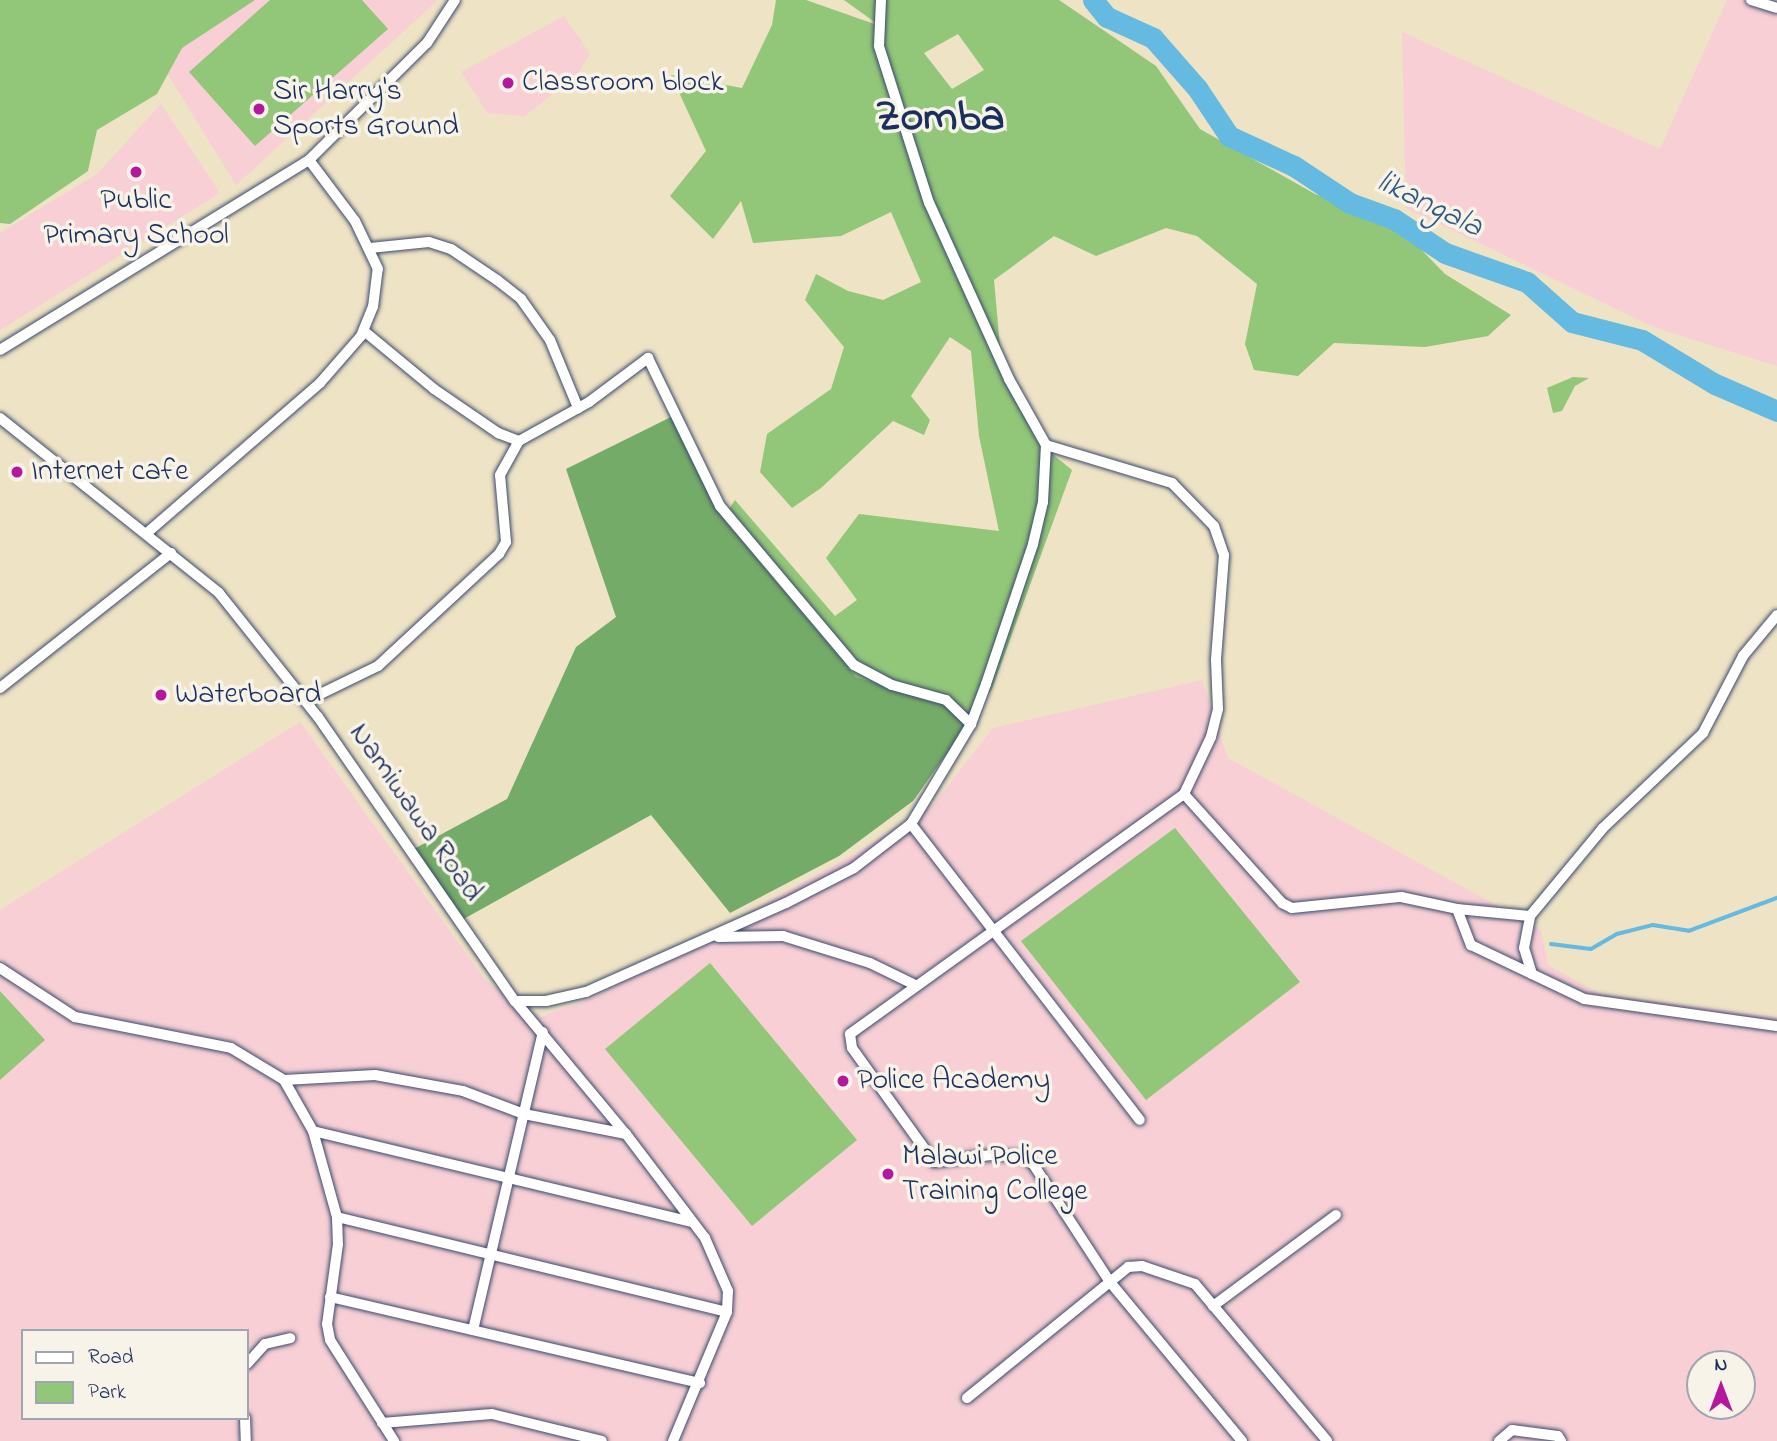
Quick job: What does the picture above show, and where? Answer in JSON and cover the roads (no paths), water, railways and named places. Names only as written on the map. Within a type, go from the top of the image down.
[{"type":"street","points":[[0,350],[309,160],[426,43],[455,0]]},
{"type":"street","points":[[515,1001],[546,1001],[586,992],[831,882],[911,824],[971,724],[1033,544],[1044,489],[1046,445],[1009,379],[929,203],[879,46],[881,0]]},
{"type":"street","points":[[1751,0],[1777,8]]},
{"type":"street","points":[[148,532],[320,383],[364,331],[378,277],[370,248],[342,200],[309,160]]},
{"type":"street","points":[[370,248],[429,242],[451,249],[497,280],[521,299],[550,340],[578,408]]},
{"type":"street","points":[[364,331],[434,390],[498,433],[519,441]]},
{"type":"street","points":[[306,701],[378,666],[499,554],[506,542],[500,475],[519,441],[578,408],[648,358],[720,506],[855,665],[892,685],[946,700],[971,724]]},
{"type":"street","name":"Namiwawa Road","points":[[0,418],[148,532],[219,593],[306,701],[515,1001],[626,1134],[705,1238],[728,1291],[727,1312]]},
{"type":"street","points":[[1046,445],[1172,483],[1214,526],[1224,555],[1216,660],[1218,709],[1211,737],[1184,794],[858,1024],[850,1034],[852,1048],[934,1162],[991,1155],[1020,1156],[1032,1164],[1110,1282],[1234,1438]]},
{"type":"street","points":[[0,688],[171,553]]},
{"type":"street","points":[[1532,974],[1524,948],[1530,916],[1603,828],[1703,733],[1742,656],[1777,615]]},
{"type":"street","points":[[1184,794],[1282,903],[1292,908],[1384,897],[1457,909],[1530,916]]},
{"type":"street","points":[[911,824],[1139,1120]]},
{"type":"street","points":[[1457,909],[1471,945],[1598,1003],[1777,1026]]},
{"type":"street","points":[[708,937],[783,936],[870,963],[913,985]]},
{"type":"street","points":[[0,968],[75,1017],[230,1048],[284,1080],[313,1131],[337,1217],[338,1244],[327,1324],[337,1357],[394,1441]]},
{"type":"street","points":[[473,1330],[543,1032]]},
{"type":"street","points":[[284,1080],[375,1074],[463,1091],[524,1114],[626,1134]]},
{"type":"street","points":[[313,1131],[691,1222]]},
{"type":"street","points":[[1213,1306],[1336,1215]]},
{"type":"street","points":[[337,1217],[727,1312],[700,1383],[673,1441]]},
{"type":"street","points":[[967,1398],[1128,1267],[1142,1266],[1195,1284],[1327,1441]]},
{"type":"street","points":[[330,1297],[700,1383]]},
{"type":"street","points":[[248,1363],[265,1344],[290,1338]]},
{"type":"street","points":[[382,1423],[492,1413],[602,1441]]},
{"type":"street","points":[[245,1420],[246,1441]]},
{"type":"street","points":[[1499,1441],[1512,1430],[1558,1436],[1561,1441]]},
{"type":"waterway","name":"likangala","points":[[1093,0],[1107,17],[1153,38],[1197,88],[1229,136],[1294,166],[1350,203],[1394,219],[1445,253],[1527,282],[1572,322],[1642,340],[1715,384],[1777,411]]},
{"type":"waterway","points":[[1551,944],[1591,949],[1617,934],[1653,925],[1689,931],[1777,898]]},
{"type":"place","name":"Classroom block","points":[[508,83]]},
{"type":"place","name":"Sir Harry's Sports Ground","points":[[259,109]]},
{"type":"place","name":"Public Primary School","points":[[136,172]]},
{"type":"place","name":"Internet cafe","points":[[17,472]]},
{"type":"place","name":"Waterboard","points":[[161,695]]},
{"type":"place","name":"Police Academy","points":[[843,1081]]},
{"type":"place","name":"Malawi Police Training College","points":[[888,1174]]},
{"type":"district","name":"Zomba","points":[[940,118]]}]
